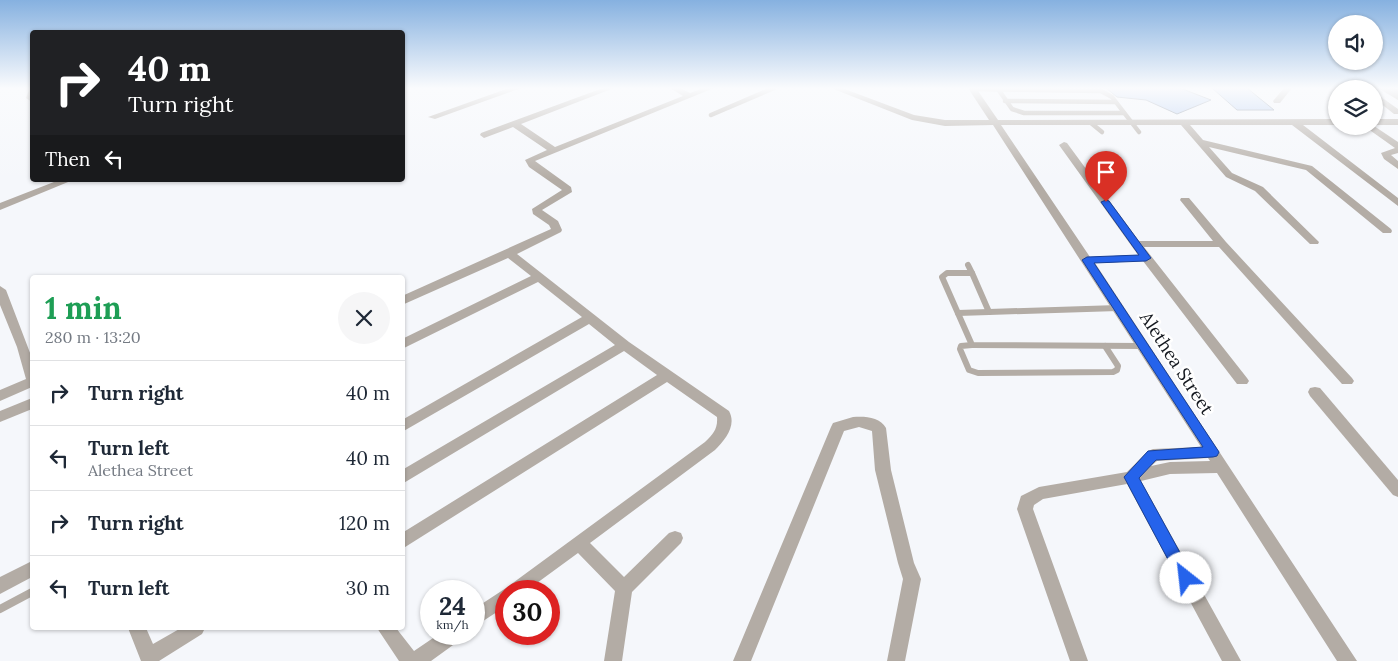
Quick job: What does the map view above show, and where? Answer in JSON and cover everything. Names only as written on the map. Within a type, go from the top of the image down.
[{"type":"street","points":[[484,135],[528,119]]},
{"type":"street","points":[[405,300],[509,254],[557,230],[554,224],[537,212],[537,208],[564,195],[567,192],[567,188],[530,162],[530,160],[632,119]]},
{"type":"street","points":[[919,119],[930,122],[997,124],[1328,122]]},
{"type":"street","name":"Alethea Street","points":[[993,119],[1348,661]]},
{"type":"street","points":[[1184,122],[1229,175],[1260,189],[1314,242]]},
{"type":"street","points":[[1294,122],[1398,203]]},
{"type":"street","points":[[1383,122],[1398,122]]},
{"type":"street","points":[[514,124],[554,150]]},
{"type":"street","points":[[1382,135],[1398,146]]},
{"type":"street","points":[[1201,142],[1309,168],[1386,231]]},
{"type":"street","points":[[1064,145],[1146,258],[1242,381]]},
{"type":"street","points":[[1398,150],[1386,153],[1398,166]]},
{"type":"street","points":[[0,207],[63,182]]},
{"type":"street","points":[[1185,200],[1222,244],[1347,381]]},
{"type":"street","points":[[1136,244],[1222,244]]},
{"type":"street","points":[[509,254],[624,345],[724,415],[726,422],[722,434],[710,446],[528,580]]},
{"type":"street","points":[[1087,260],[1146,258]]},
{"type":"street","points":[[405,344],[539,277]]},
{"type":"street","points":[[0,290],[3,306],[30,375]]},
{"type":"street","points":[[405,425],[590,318]]},
{"type":"street","points":[[405,476],[624,345]]},
{"type":"street","points":[[405,540],[667,375]]},
{"type":"street","points":[[0,396],[30,381]]},
{"type":"street","points":[[1315,392],[1398,491]]},
{"type":"street","points":[[0,417],[30,404]]},
{"type":"street","points":[[742,661],[838,427],[858,422],[875,425],[879,428],[883,470],[912,580],[896,661]]},
{"type":"street","points":[[1131,477],[1152,455],[1213,452]]},
{"type":"street","points":[[1079,661],[1025,509],[1027,501],[1039,493],[1131,477],[1170,468],[1222,467]]},
{"type":"street","points":[[1131,477],[1232,661]]},
{"type":"street","points":[[613,661],[624,588],[675,538]]},
{"type":"street","points":[[579,544],[624,588]]},
{"type":"street","points":[[0,586],[30,570]]},
{"type":"street","points":[[137,630],[150,659],[193,630]]},
{"type":"street","points":[[387,630],[410,661]]},
{"type":"street","points":[[416,661],[439,645]]},
{"type":"lane","points":[[1128,119],[1139,132]]},
{"type":"lane","points":[[1091,123],[1102,132]]},
{"type":"lane","points":[[968,266],[989,312]]},
{"type":"lane","points":[[972,273],[947,273],[942,277],[972,345]]},
{"type":"lane","points":[[958,314],[1118,308]]},
{"type":"lane","points":[[1105,346],[1118,366],[1117,370],[1113,372],[978,373],[969,370],[960,349],[962,346],[972,345],[1143,346]]},
{"type":"lane","points":[[0,609],[30,593]]},
{"type":"route","points":[[1106,202],[1146,258],[1087,260],[1213,452],[1152,455],[1131,477],[1186,578]]}]
